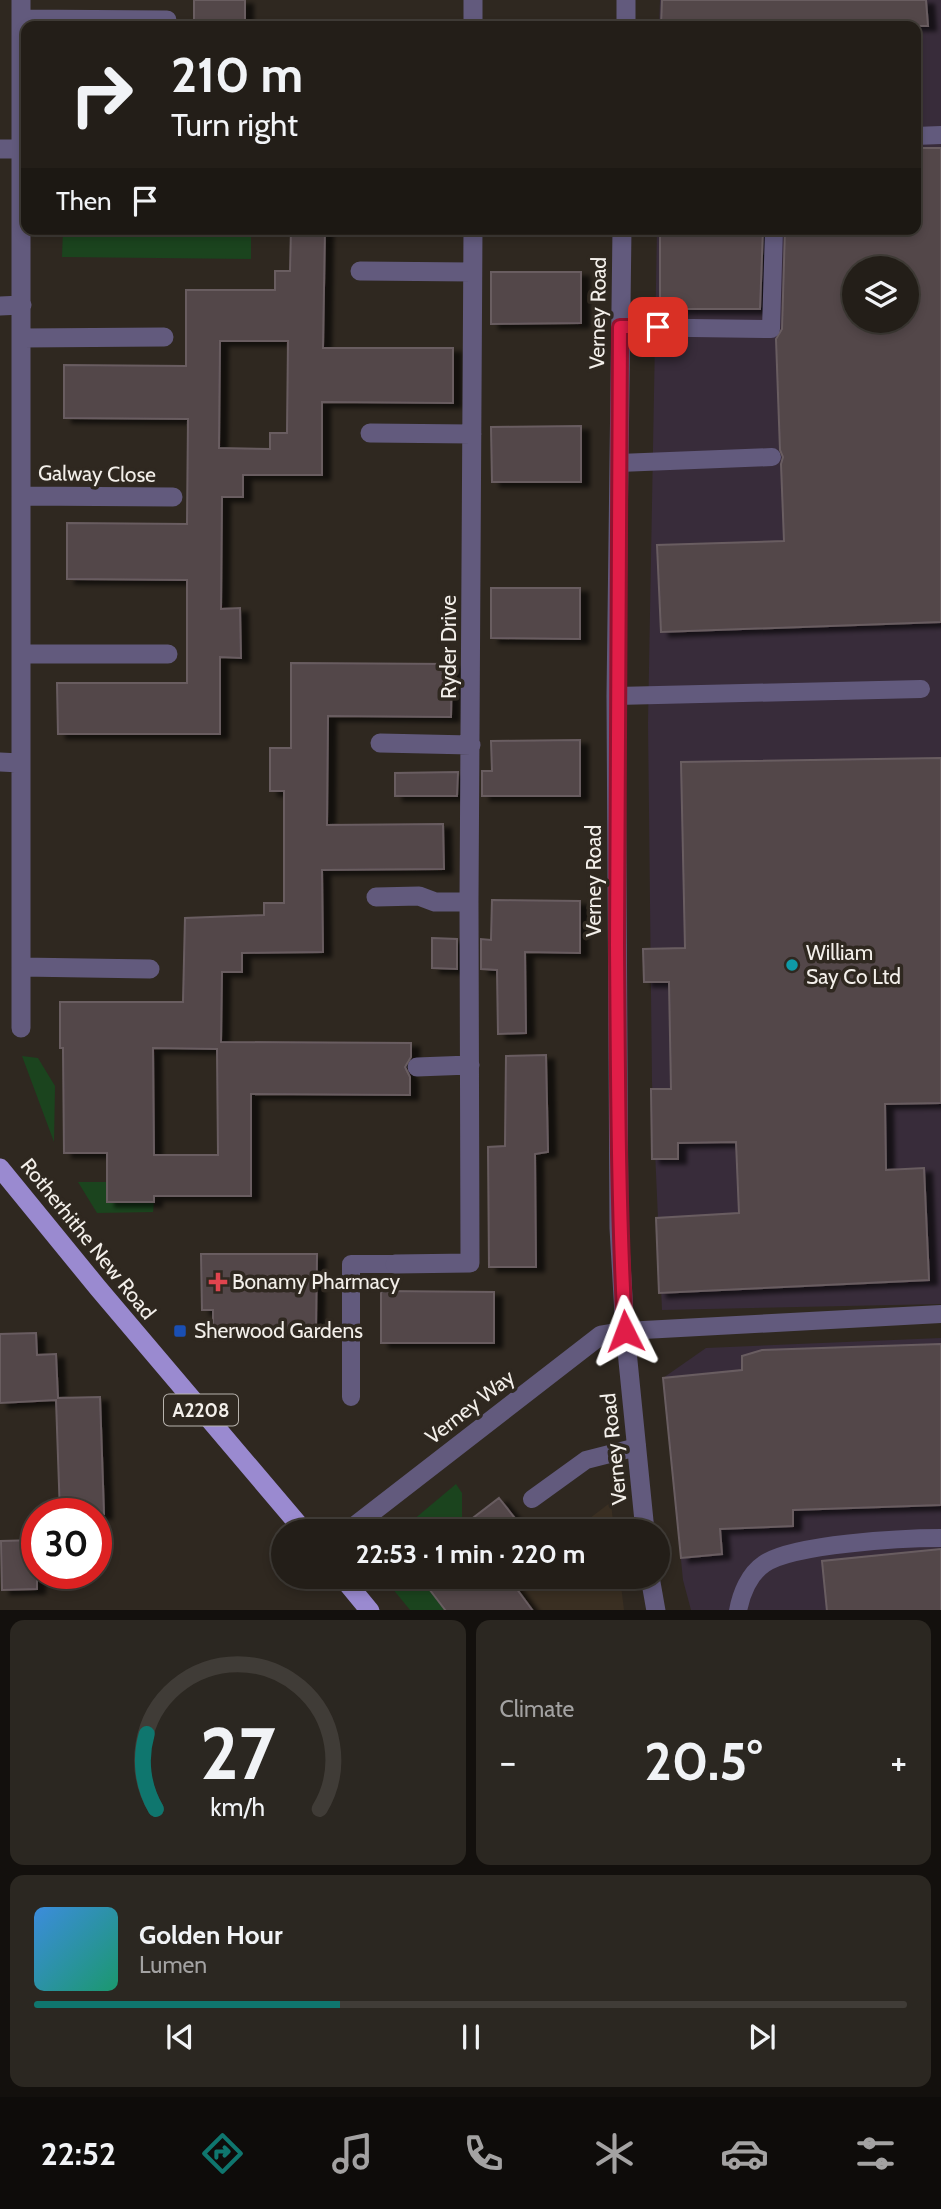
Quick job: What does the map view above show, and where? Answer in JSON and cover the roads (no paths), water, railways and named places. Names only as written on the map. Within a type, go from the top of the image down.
[{"type":"main road","name":"Rotherhithe New Road","points":[[0,1168],[294,1519]]},
{"type":"main road","points":[[352,1589],[369,1610]]},
{"type":"street","points":[[473,0],[473,21]]},
{"type":"street","points":[[626,0],[626,21]]},
{"type":"street","points":[[21,10],[167,20]]},
{"type":"street","points":[[0,149],[21,149]]},
{"type":"street","points":[[21,1028],[22,235]]},
{"type":"street","name":"Ryder Drive","points":[[395,1264],[470,1263],[473,235]]},
{"type":"street","name":"Verney Road","points":[[622,235],[617,696],[619,1227],[625,1331],[644,1519]]},
{"type":"street","points":[[360,271],[472,272]]},
{"type":"street","points":[[0,306],[22,306]]},
{"type":"street","points":[[22,338],[164,337]]},
{"type":"street","points":[[370,433],[472,434]]},
{"type":"street","name":"Galway Close","points":[[21,496],[173,498]]},
{"type":"street","points":[[21,654],[168,654]]},
{"type":"street","points":[[380,743],[471,745]]},
{"type":"street","points":[[0,762],[20,763]]},
{"type":"street","points":[[376,897],[419,896],[435,902],[469,902]]},
{"type":"street","points":[[21,967],[150,969]]},
{"type":"street","points":[[417,1067],[470,1065]]},
{"type":"street","name":"Verney Way","points":[[363,1519],[601,1335],[625,1331]]},
{"type":"street","points":[[652,1589],[656,1610]]},
{"type":"lane","points":[[921,136],[941,135]]},
{"type":"lane","points":[[620,327],[771,329],[774,235]]},
{"type":"lane","points":[[619,463],[772,457]]},
{"type":"lane","points":[[617,696],[921,689]]},
{"type":"lane","points":[[351,1397],[351,1264],[395,1264]]},
{"type":"lane","points":[[625,1331],[941,1314]]},
{"type":"lane","points":[[532,1499],[586,1460],[637,1447]]},
{"type":"lane","points":[[738,1610],[740,1598],[749,1581],[762,1564],[779,1555],[874,1541],[941,1538]]},
{"type":"place","name":"William Say Co Ltd","points":[[792,965]]},
{"type":"place","name":"Bonamy Pharmacy","points":[[218,1282]]},
{"type":"place","name":"Sherwood Gardens","points":[[180,1331]]}]
